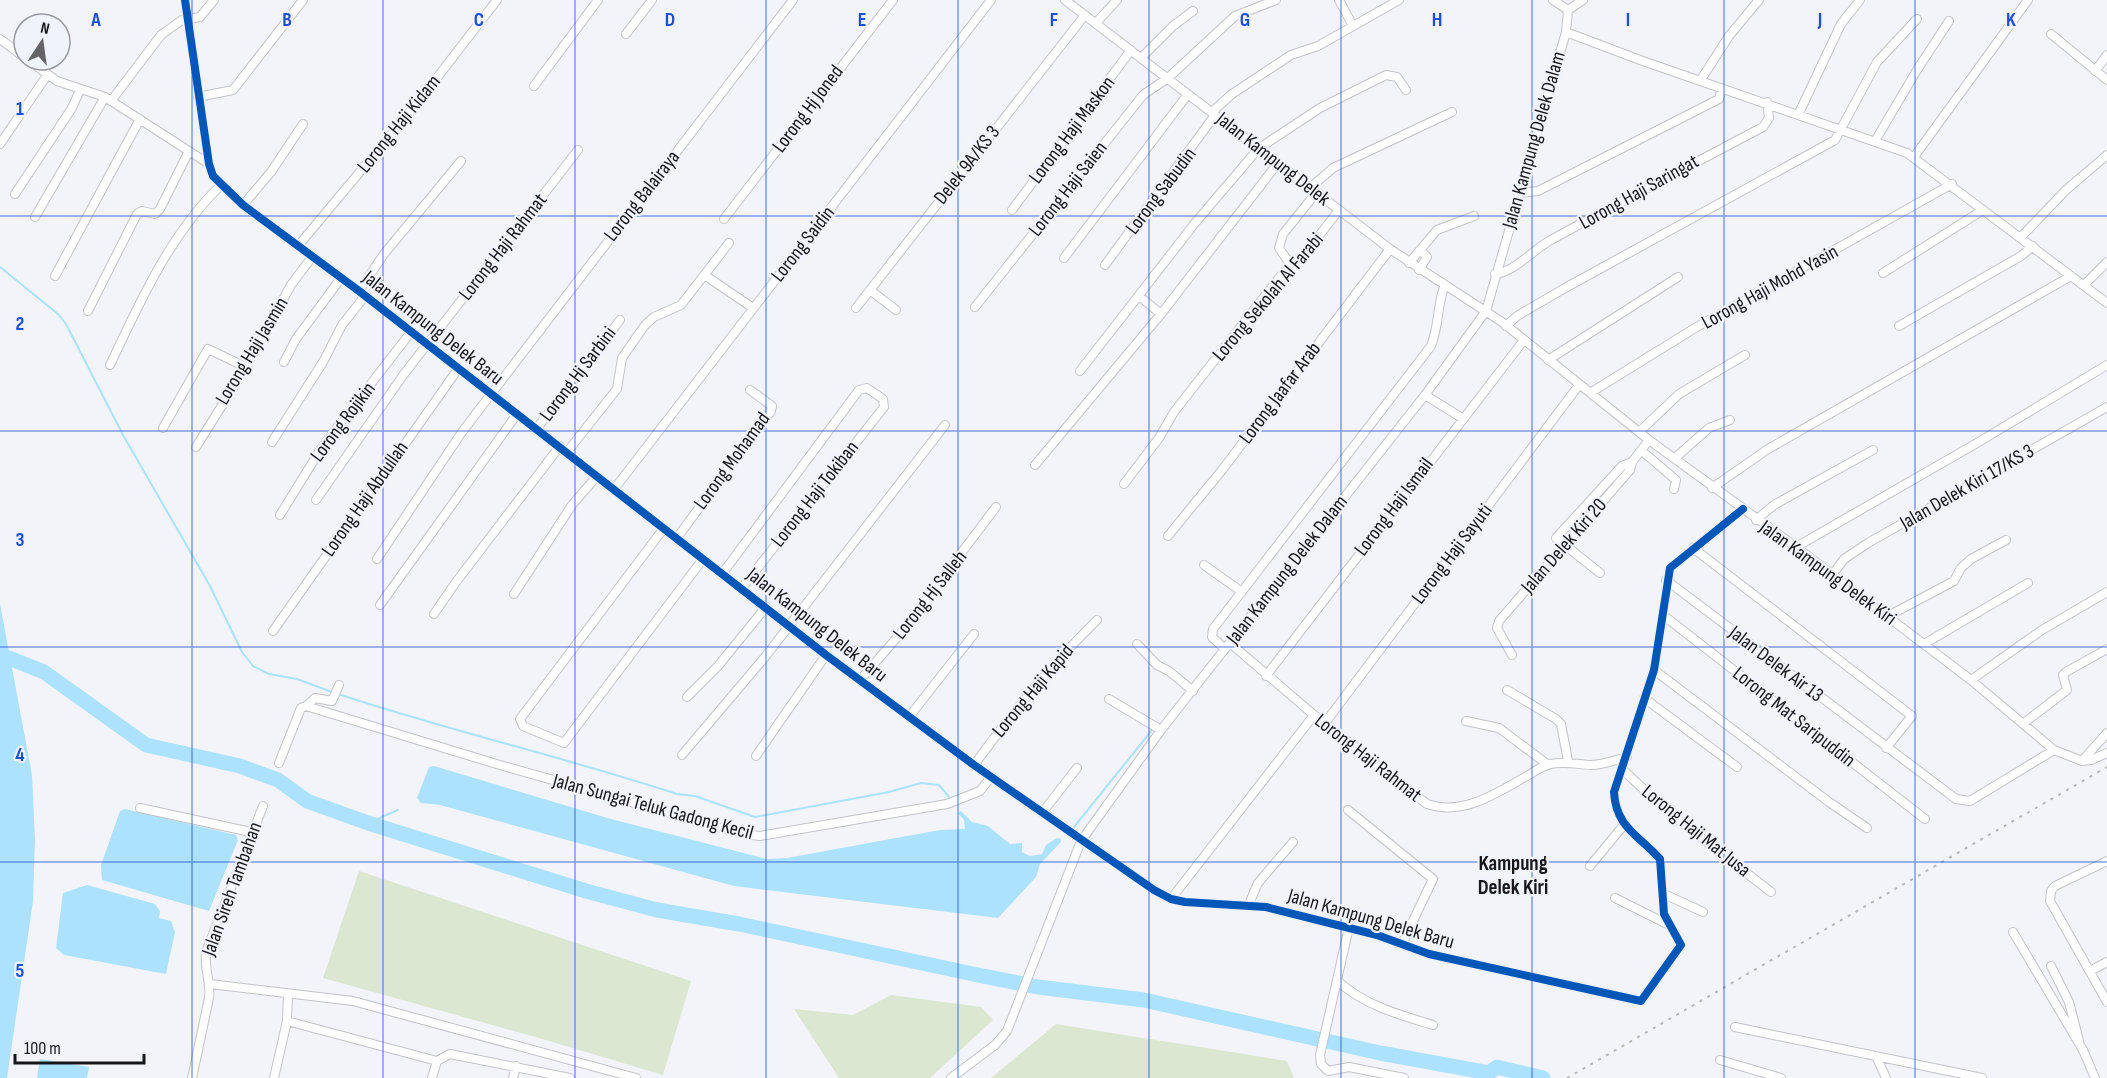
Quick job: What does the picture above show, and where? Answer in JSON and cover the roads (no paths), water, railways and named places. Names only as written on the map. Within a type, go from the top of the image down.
[{"type":"street","name":"Jalan Kampung Delek Baru","points":[[185,0],[209,164],[213,176],[221,185],[243,205],[362,293],[615,488],[676,539],[826,655],[1081,841],[1171,899],[1249,904],[1349,927],[1429,954],[1641,1001],[1681,949],[1669,925]]},
{"type":"street","points":[[35,217],[108,99],[161,35],[177,23],[200,17],[214,0]]},
{"type":"street","points":[[198,97],[233,90],[303,0]]},
{"type":"street","name":"Lorong Haji Kidam","points":[[298,246],[419,101],[497,0]]},
{"type":"street","points":[[534,86],[598,0]]},
{"type":"street","points":[[626,34],[652,0]]},
{"type":"street","name":"Lorong Balairaya","points":[[376,559],[398,524],[491,393],[794,0]]},
{"type":"street","name":"Lorong Hj Joned","points":[[724,219],[893,0]]},
{"type":"street","name":"Lorong Saidin","points":[[615,488],[991,0]]},
{"type":"street","name":"Jalan Kampung Delek","points":[[1065,0],[1390,249],[1444,287],[1486,311]]},
{"type":"street","points":[[1096,23],[1117,0]]},
{"type":"street","name":"Lorong Haji Saien","points":[[975,307],[1091,162],[1126,113],[1147,90],[1168,78],[1235,16],[1276,0]]},
{"type":"street","points":[[1339,0],[1353,26]]},
{"type":"street","name":"Lorong Sabudin","points":[[1105,265],[1214,114],[1232,94],[1291,55],[1318,45],[1399,0]]},
{"type":"street","points":[[1553,0],[1569,10],[1583,0]]},
{"type":"street","points":[[1700,81],[1729,36],[1759,0]]},
{"type":"street","points":[[1799,113],[1841,24],[1860,0]]},
{"type":"street","points":[[1914,157],[2028,0]]},
{"type":"street","name":"Jalan Kampung Delek Dalam","points":[[951,1078],[995,1045],[1007,1031],[1081,841],[1158,727],[1193,691],[1224,645],[1425,395],[1486,311],[1566,32],[1569,10]]},
{"type":"street","points":[[1141,58],[1173,26],[1193,11]]},
{"type":"street","name":"Delek 9A/KS 3","points":[[856,308],[1084,15]]},
{"type":"street","points":[[1506,326],[1517,316],[1574,283],[1835,140],[1876,62],[1917,19]]},
{"type":"street","points":[[1875,141],[1949,21]]},
{"type":"street","name":"Jalan Kampung Delek Dalam","points":[[1566,32],[1700,81],[1799,113],[1914,157],[2107,303]]},
{"type":"street","points":[[2050,34],[2107,80]]},
{"type":"street","name":"Lorong Haji Maskon","points":[[1012,210],[1131,51]]},
{"type":"street","points":[[2096,70],[2107,55]]},
{"type":"street","points":[[45,72],[80,90],[108,99],[209,164]]},
{"type":"street","points":[[0,144],[48,74]]},
{"type":"street","points":[[1080,371],[1195,223],[1258,149],[1320,108],[1386,75],[1397,77],[1406,90]]},
{"type":"street","points":[[1518,193],[1538,191],[1667,126],[1719,99],[1722,88]]},
{"type":"street","points":[[15,194],[72,108],[80,90]]},
{"type":"street","points":[[1064,258],[1188,94]]},
{"type":"street","name":"Lorong Haji Saringat","points":[[1495,274],[1503,273],[1536,249],[1609,211],[1681,168],[1763,127],[1769,118],[1767,102]]},
{"type":"street","points":[[1290,264],[1279,248],[1283,234],[1313,190],[1333,168],[1452,112]]},
{"type":"street","points":[[55,276],[140,119]]},
{"type":"street","points":[[243,205],[271,172],[303,124]]},
{"type":"street","name":"Lorong Haji Rahmat","points":[[316,500],[340,462],[427,344],[578,150]]},
{"type":"street","points":[[88,311],[137,214],[142,211],[155,214],[189,151]]},
{"type":"street","points":[[2021,237],[2066,190],[2107,155]]},
{"type":"street","points":[[272,442],[323,362],[384,255],[462,161]]},
{"type":"street","points":[[1035,465],[1161,314],[1278,164]]},
{"type":"street","name":"Lorong Haji Mohd Yasin","points":[[1590,393],[1695,328],[1952,184]]},
{"type":"street","points":[[110,365],[176,239],[201,204],[221,185]]},
{"type":"street","name":"Lorong Sekolah Al Farabi","points":[[1124,484],[1159,438],[1174,412],[1290,264],[1304,255],[1339,210]]},
{"type":"street","points":[[1883,273],[1983,210]]},
{"type":"street","points":[[1409,263],[1437,230],[1474,216]]},
{"type":"street","points":[[567,452],[617,388],[622,358],[645,325],[654,317],[681,305],[706,276],[729,243]]},
{"type":"street","points":[[1899,326],[2021,256],[2033,246]]},
{"type":"street","name":"Lorong Jaafar Arab","points":[[1168,536],[1222,471],[1390,249]]},
{"type":"street","points":[[1419,270],[1427,257],[1420,250]]},
{"type":"street","name":"Lorong Haji Jasmin","points":[[196,447],[246,367],[291,285],[312,257]]},
{"type":"street","points":[[2084,285],[2107,262]]},
{"type":"street","points":[[706,276],[753,308]]},
{"type":"street","points":[[1712,488],[1768,449],[2071,276]]},
{"type":"street","points":[[1548,360],[1678,277]]},
{"type":"street","points":[[284,362],[296,339],[341,278]]},
{"type":"street","points":[[1224,645],[1211,634],[1431,346],[1438,327],[1437,309],[1444,287]]},
{"type":"street","points":[[870,290],[896,310]]},
{"type":"street","points":[[1139,296],[1161,314]]},
{"type":"street","name":"Jalan Kampung Delek Kiri","points":[[1486,311],[1712,488],[1833,574],[1971,680],[2054,750]]},
{"type":"street","name":"Lorong Hj Sarbini","points":[[537,428],[620,320]]},
{"type":"street","name":"Lorong Rojikin","points":[[279,515],[322,447],[411,332]]},
{"type":"street","name":"Lorong Haji Ismail","points":[[1266,676],[1524,340]]},
{"type":"street","points":[[163,428],[208,349],[246,367]]},
{"type":"street","points":[[1639,432],[1679,394],[1745,355]]},
{"type":"street","points":[[1796,547],[2107,365]]},
{"type":"street","name":"Lorong Haji Abdullah","points":[[273,631],[458,369]]},
{"type":"street","name":"Lorong Haji Sayuti","points":[[1325,723],[1579,385]]},
{"type":"street","name":"Lorong Haji Tokiban","points":[[723,574],[859,390],[867,388],[883,399],[884,406],[742,588]]},
{"type":"street","name":"Lorong Mohamad","points":[[676,539],[771,411],[772,406],[750,390]]},
{"type":"street","points":[[1425,395],[1462,418]]},
{"type":"street","name":"Jalan Delek Kiri 17/KS 3","points":[[1833,574],[1841,563],[1868,543],[2107,407]]},
{"type":"street","points":[[380,606],[517,414]]},
{"type":"street","points":[[1675,458],[1709,428],[1730,420]]},
{"type":"street","points":[[682,754],[789,625],[945,425]]},
{"type":"street","name":"Jalan Delek Kiri 20","points":[[1565,545],[1556,538],[1622,466],[1632,462],[1649,440]]},
{"type":"street","points":[[434,614],[560,446]]},
{"type":"street","points":[[1756,520],[1774,505],[1873,450]]},
{"type":"street","points":[[1642,451],[1676,480],[1674,489]]},
{"type":"street","name":"Jalan Delek Kiri 20","points":[[1512,655],[1497,628],[1499,621],[1630,470],[1632,462]]},
{"type":"street","points":[[514,594],[572,505],[597,476]]},
{"type":"street","name":"Lorong Hj Salleh","points":[[860,680],[907,625],[996,507]]},
{"type":"street","points":[[1669,925],[1664,914],[1660,859],[1624,825],[1615,804],[1614,792],[1654,670],[1666,580],[1670,568],[1743,509]]},
{"type":"street","points":[[664,528],[520,719],[523,726],[564,743],[703,559]]},
{"type":"street","points":[[1888,616],[1954,581],[1961,568],[1971,559],[2006,540]]},
{"type":"street","points":[[1565,545],[1600,573]]},
{"type":"street","points":[[1693,548],[1912,716],[1886,748]]},
{"type":"street","points":[[1204,565],[1242,592]]},
{"type":"street","name":"Jalan Delek Air 13","points":[[1666,580],[1886,748],[1963,802],[1970,801],[2054,750]]},
{"type":"street","points":[[1924,644],[2028,583]]},
{"type":"street","points":[[1971,680],[2042,630],[2107,591]]},
{"type":"street","points":[[687,697],[718,666],[766,607]]},
{"type":"street","name":"Lorong Mat Saripuddin","points":[[1663,615],[1925,819]]},
{"type":"street","name":"Lorong Haji Kapid","points":[[974,765],[1026,695],[1097,620]]},
{"type":"street","points":[[909,717],[974,634]]},
{"type":"street","points":[[1137,644],[1157,665],[1169,671],[1193,691]]},
{"type":"street","name":"Lorong Haji Rahmat","points":[[1224,645],[1427,804],[1435,807],[1446,809],[1485,800],[1548,764],[1568,762],[1592,765],[1627,757]]},
{"type":"street","points":[[2024,723],[2067,690],[2063,675],[2066,672],[2107,649]]},
{"type":"street","points":[[756,756],[826,655]]},
{"type":"street","points":[[1654,670],[1867,828]]},
{"type":"street","points":[[279,763],[301,708],[310,707],[311,699],[332,701],[339,685]]},
{"type":"street","points":[[1508,690],[1561,724],[1568,762]]},
{"type":"street","points":[[1644,698],[1737,767]]},
{"type":"street","points":[[1109,699],[1158,727]]},
{"type":"street","name":"Jalan Sungai Teluk Gadong Kecil","points":[[310,707],[500,765],[742,834],[760,836],[947,804],[980,790],[991,777]]},
{"type":"street","points":[[1171,899],[1314,715]]},
{"type":"street","points":[[1466,721],[1499,728],[1548,764]]},
{"type":"street","points":[[2082,761],[2107,733]]},
{"type":"street","points":[[2054,750],[2082,761],[2107,753]]},
{"type":"street","points":[[1042,813],[1077,768]]},
{"type":"street","name":"Lorong Haji Mat Jusa","points":[[1622,769],[1669,813],[1771,892]]},
{"type":"street","name":"Jalan Sireh Tambahan","points":[[192,1078],[210,984],[204,971],[206,952],[262,806]]},
{"type":"street","points":[[140,808],[251,832]]},
{"type":"street","points":[[1348,810],[1433,879],[1402,944]]},
{"type":"street","points":[[1590,866],[1624,825]]},
{"type":"street","points":[[1249,904],[1258,883],[1293,842]]},
{"type":"street","points":[[2107,861],[2055,886],[2050,896],[2050,901],[2107,1002]]},
{"type":"street","points":[[1662,892],[1703,912]]},
{"type":"street","points":[[1615,897],[1669,925]]},
{"type":"street","points":[[1349,927],[1320,1055],[1324,1069],[1334,1074],[1348,1067],[1404,1078]]},
{"type":"street","points":[[2013,932],[2080,1045],[2095,1078]]},
{"type":"street","points":[[2090,971],[2107,962]]},
{"type":"street","points":[[2051,966],[2070,1002],[2080,1045]]},
{"type":"street","points":[[1338,981],[1349,992],[1363,999],[1432,1025]]},
{"type":"street","points":[[210,984],[353,1000],[636,1078]]},
{"type":"street","points":[[274,1078],[287,1021],[288,994]]},
{"type":"street","points":[[287,1021],[437,1060],[450,1054],[570,1078]]},
{"type":"street","points":[[1735,1027],[1982,1078]]},
{"type":"street","points":[[1876,1056],[1886,1078]]},
{"type":"street","points":[[432,1078],[437,1060]]},
{"type":"street","points":[[1720,1060],[1780,1078]]},
{"type":"street","points":[[513,1078],[516,1066]]},
{"type":"street","points":[[600,1078],[604,1069]]},
{"type":"water","points":[[0,604],[32,775],[35,840],[33,901],[7,1078],[0,1078]]},
{"type":"water","points":[[434,766],[611,819],[767,859],[787,858],[940,830],[965,829],[964,820],[958,813],[961,811],[972,822],[988,826],[1010,844],[1022,843],[1022,852],[1030,856],[1042,854],[1046,845],[1057,838],[1061,839],[1061,842],[1040,864],[1036,877],[998,918],[734,886],[440,805],[421,803],[417,798],[429,767]]},
{"type":"water","points":[[125,809],[236,835],[238,840],[209,911],[102,880],[101,865],[120,811]]},
{"type":"water","points":[[87,885],[155,904],[160,911],[159,918],[171,921],[175,932],[166,974],[64,955],[56,948],[63,893]]},
{"type":"water","points":[[40,1059],[89,1067],[87,1078],[37,1078]]},
{"type":"waterway","points":[[0,267],[58,314],[66,324],[123,435],[210,586],[242,652],[253,666],[269,674],[297,679],[332,692]]},
{"type":"waterway","points":[[0,658],[9,658],[44,672],[146,745],[240,766],[278,780],[307,801],[368,823],[586,891],[657,910],[739,924],[1038,987],[1144,1000],[1380,1053],[1489,1073],[1497,1067],[1543,1078]]},
{"type":"waterway","points":[[338,694],[677,794],[695,796],[755,817],[889,792],[921,783],[939,785],[949,797]]},
{"type":"waterway","points":[[1074,827],[1152,730]]},
{"type":"waterway","points":[[368,823],[398,810]]},
{"type":"railway","points":[[1567,1078],[2107,767]]},
{"type":"district","name":"Kampung Delek Kiri","points":[[1513,875]]}]
